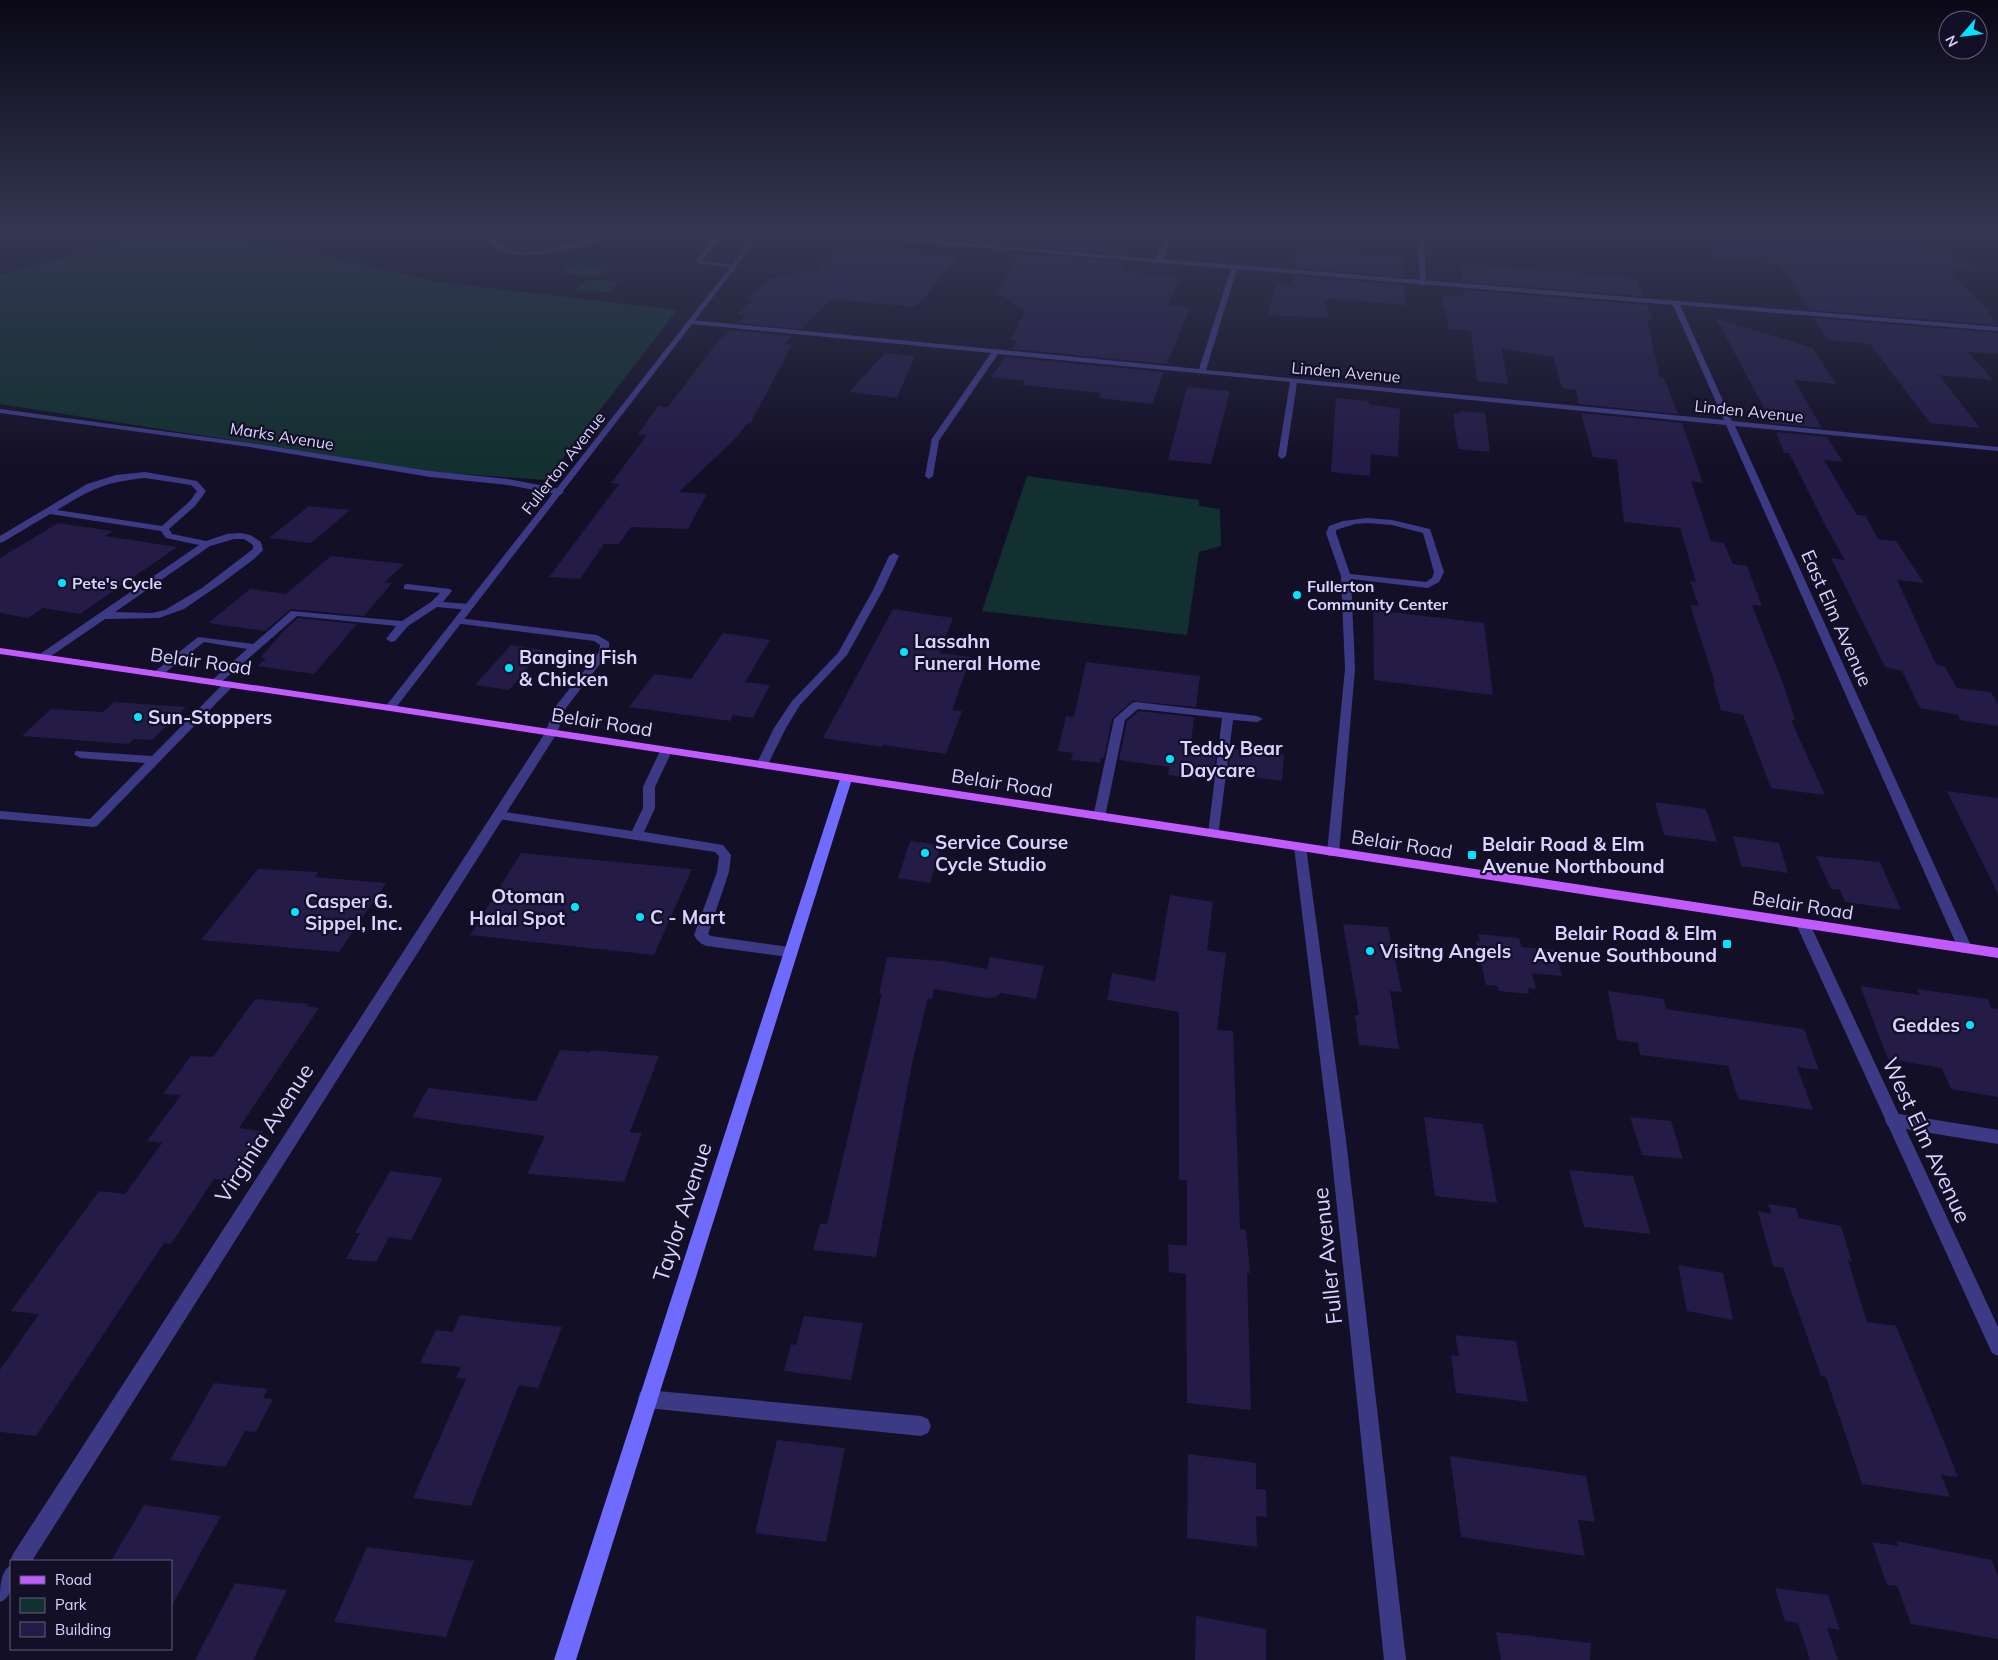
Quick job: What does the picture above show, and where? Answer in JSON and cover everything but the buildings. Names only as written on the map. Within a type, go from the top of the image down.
[{"type":"main road","name":"Belair Road","points":[[0,651],[390,708],[846,779],[1998,953]]},
{"type":"main road","name":"Taylor Avenue","points":[[565,1660],[789,952],[846,779]]},
{"type":"street","name":"Fullerton Avenue","points":[[390,708],[699,311]]},
{"type":"street","points":[[1202,372],[1221,311]]},
{"type":"street","name":"East Elm Avenue","points":[[1679,311],[1965,948]]},
{"type":"street","points":[[1772,311],[1998,329]]},
{"type":"street","name":"Linden Avenue","points":[[691,322],[1998,449]]},
{"type":"street","points":[[929,476],[929,468],[936,440],[995,353]]},
{"type":"street","points":[[1282,456],[1294,381]]},
{"type":"street","name":"Marks Avenue","points":[[0,410],[250,445],[430,474],[508,482],[560,492]]},
{"type":"street","points":[[0,540],[90,486],[116,478],[145,475],[194,483],[202,491],[195,504],[170,522],[164,529]]},
{"type":"street","points":[[48,511],[164,529],[169,536],[207,544]]},
{"type":"street","points":[[1333,852],[1350,669],[1346,576],[1331,533],[1332,528],[1358,521],[1378,521],[1407,525],[1427,531],[1439,572],[1436,580],[1428,585],[1346,576]]},
{"type":"street","points":[[44,656],[207,544],[223,537],[240,535],[252,538],[258,544],[258,550],[251,557],[176,610],[146,616],[119,614],[104,616]]},
{"type":"street","points":[[762,766],[780,728],[796,703],[842,655],[878,590],[894,556]]},
{"type":"street","points":[[391,638],[404,624],[435,604],[446,591],[407,587]]},
{"type":"street","points":[[435,604],[468,608]]},
{"type":"street","points":[[215,682],[295,613],[404,624]]},
{"type":"street","name":"Virginia Avenue","points":[[21,1560],[550,733],[561,707],[604,652],[605,644],[597,638],[458,621]]},
{"type":"street","points":[[158,673],[202,639],[255,647]]},
{"type":"street","points":[[0,815],[93,823],[230,684]]},
{"type":"street","points":[[1099,817],[1120,719],[1136,705],[1258,719]]},
{"type":"street","points":[[1214,834],[1228,716]]},
{"type":"street","points":[[636,835],[649,808],[649,787],[666,750]]},
{"type":"street","points":[[80,754],[154,760]]},
{"type":"street","points":[[498,815],[719,848],[725,855],[723,872],[701,935],[707,941],[789,952]]},
{"type":"street","name":"Fuller Avenue","points":[[1300,847],[1338,1140],[1395,1660]]},
{"type":"street","name":"West Elm Avenue","points":[[1803,924],[1998,1348]]},
{"type":"street","points":[[1893,1120],[1998,1138]]},
{"type":"street","points":[[647,1399],[921,1426]]},
{"type":"street","points":[[0,1592],[10,1577]]},
{"type":"green space","points":[[0,311],[676,311],[546,480],[435,472],[0,404]]},
{"type":"green space","points":[[1027,476],[1199,500],[1199,506],[1220,509],[1221,546],[1199,552],[1187,635],[982,611]]},
{"type":"place","name":"Pete's Cycle","points":[[62,583]]},
{"type":"place","name":"Fullerton Community Center","points":[[1297,595]]},
{"type":"place","name":"Lassahn Funeral Home","points":[[904,652]]},
{"type":"place","name":"Banging Fish & Chicken","points":[[509,668]]},
{"type":"place","name":"Sun-Stoppers","points":[[138,717]]},
{"type":"place","name":"Teddy Bear Daycare","points":[[1170,759]]},
{"type":"place","name":"Service Course Cycle Studio","points":[[925,853]]},
{"type":"place","name":"Belair Road & Elm Avenue Northbound","points":[[1472,855]]},
{"type":"place","name":"Otoman Halal Spot","points":[[575,907]]},
{"type":"place","name":"Casper G. Sippel, Inc.","points":[[295,912]]},
{"type":"place","name":"C - Mart","points":[[640,917]]},
{"type":"place","name":"Belair Road & Elm Avenue Southbound","points":[[1727,944]]},
{"type":"place","name":"Visitng Angels","points":[[1370,951]]},
{"type":"place","name":"Geddes","points":[[1970,1025]]}]
